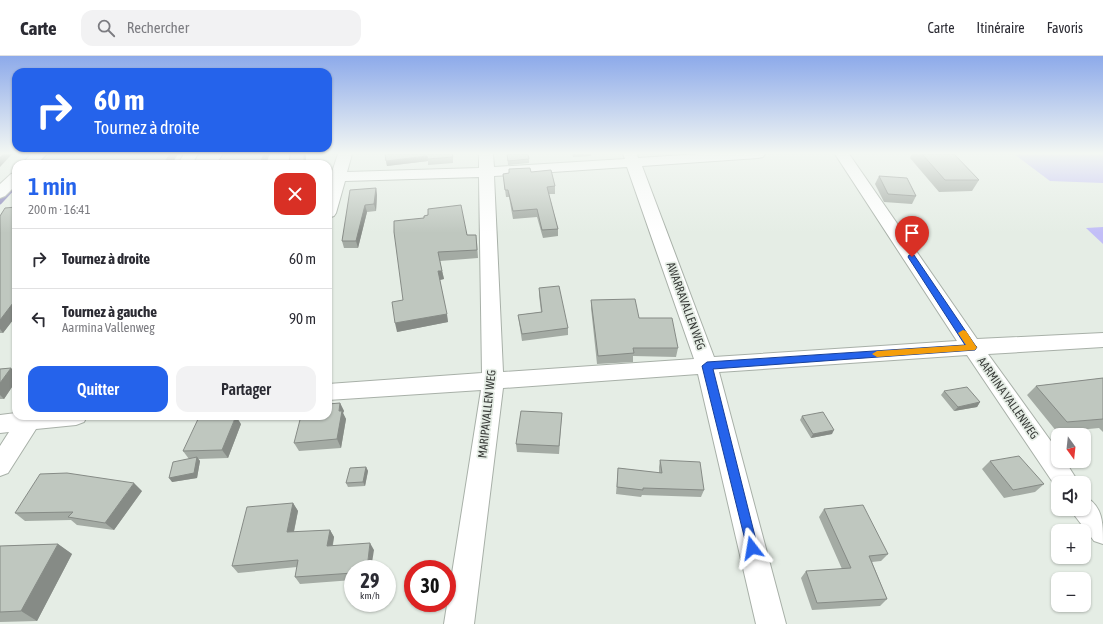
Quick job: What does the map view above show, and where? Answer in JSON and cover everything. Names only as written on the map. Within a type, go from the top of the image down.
[{"type":"street","points":[[0,193],[12,181]]},
{"type":"street","name":"MARIPAVALLEN WEG","points":[[459,624],[493,380],[487,181]]},
{"type":"street","name":"AWARRAVALLEN WEG","points":[[640,181],[707,366],[771,624]]},
{"type":"street","name":"AARMINA VALLENWEG","points":[[860,181],[972,347],[1062,476]]},
{"type":"street","points":[[0,196],[12,195]]},
{"type":"street","points":[[332,392],[972,347],[1103,340]]},
{"type":"street","points":[[0,424],[20,420]]},
{"type":"street","points":[[0,466],[29,420]]},
{"type":"street","points":[[1090,516],[1103,532]]},
{"type":"shaded area","points":[[1050,181],[1103,181],[1103,183]]},
{"type":"shaded area","points":[[1103,227],[1103,244],[1086,228]]},
{"type":"building","points":[[504,181],[554,181],[555,186],[547,187],[558,229],[542,230],[537,209],[513,211],[508,190],[505,190]]},
{"type":"building","points":[[881,181],[908,181],[916,196],[888,194]]},
{"type":"building","points":[[376,188],[374,204],[365,205],[356,241],[342,241],[350,190]]},
{"type":"building","points":[[461,205],[467,235],[476,235],[477,250],[438,252],[442,271],[438,271],[447,314],[395,323],[392,302],[403,300],[394,232],[394,221],[424,218],[424,216],[428,215],[428,209]]},
{"type":"building","points":[[12,207],[12,304],[0,320],[0,216],[5,208]]},
{"type":"building","points":[[559,286],[568,328],[522,334],[518,315],[542,312],[539,288]]},
{"type":"building","points":[[635,299],[639,318],[672,318],[678,348],[633,348],[634,353],[598,356],[591,300]]},
{"type":"building","points":[[11,368],[0,383],[0,369]]},
{"type":"building","points":[[1103,378],[1103,419],[1067,422],[1036,386]]},
{"type":"building","points":[[967,387],[980,402],[958,407],[944,391]]},
{"type":"building","points":[[340,403],[339,411],[342,411],[337,439],[294,443],[300,420],[332,420],[332,404]]},
{"type":"building","points":[[521,411],[562,413],[559,446],[516,444]]},
{"type":"building","points":[[823,412],[834,430],[813,434],[802,416]]},
{"type":"building","points":[[198,420],[234,420],[222,450],[183,451]]},
{"type":"building","points":[[1019,456],[1044,484],[1013,490],[990,461]]},
{"type":"building","points":[[197,457],[194,473],[169,478],[173,462]]},
{"type":"building","points":[[660,460],[700,462],[704,490],[643,488],[643,490],[617,487],[618,468],[662,473]]},
{"type":"building","points":[[366,467],[363,482],[346,483],[350,468]]},
{"type":"building","points":[[67,473],[134,483],[105,523],[68,517],[73,512],[15,513],[40,474]]},
{"type":"building","points":[[293,503],[287,532],[330,530],[327,546],[370,543],[368,560],[344,560],[344,574],[295,577],[298,560],[232,566],[247,507]]},
{"type":"building","points":[[863,505],[888,554],[869,556],[887,599],[817,603],[806,571],[851,568],[824,509]]},
{"type":"building","points":[[58,544],[21,611],[0,612],[0,546]]},
{"type":"waterway","points":[[0,202],[12,189]]},
{"type":"slow traffic","points":[[877,354],[972,347],[963,333]]},
{"type":"route","points":[[752,548],[707,366],[972,347],[912,257]]}]
